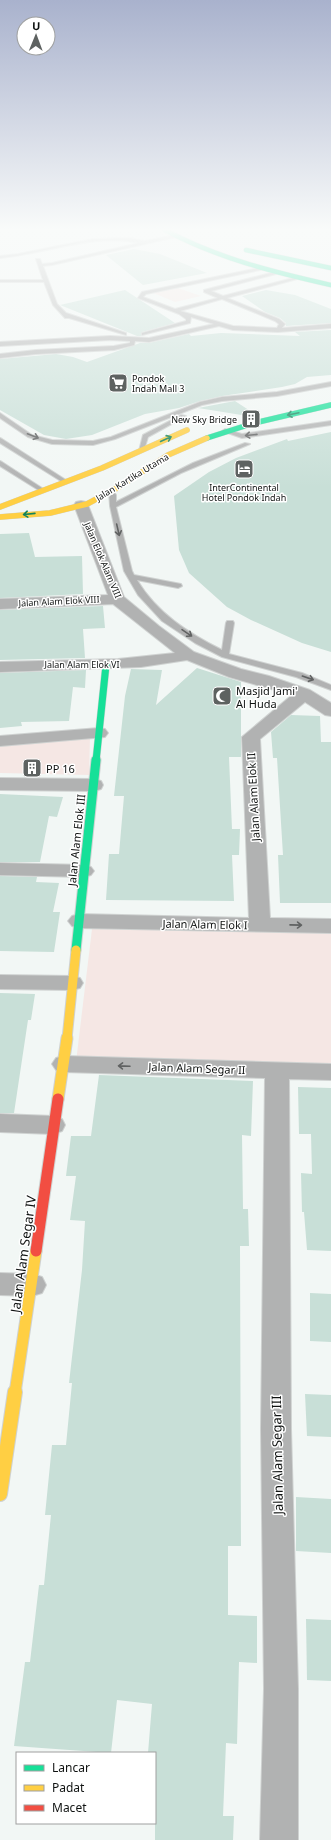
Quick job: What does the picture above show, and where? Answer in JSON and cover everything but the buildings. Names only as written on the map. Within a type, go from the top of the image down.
[{"type":"main road","name":"Jalan Kartika Utama","points":[[0,516],[56,511],[81,505],[95,495],[111,492],[124,474],[148,467],[180,449],[225,431],[268,419],[331,406]]},
{"type":"main road","name":"Jalan Kartika Utama","points":[[0,507],[35,501],[42,490],[102,468],[198,426]]},
{"type":"main road","points":[[123,459],[125,463],[130,465],[148,467]]},
{"type":"main road","points":[[102,468],[124,474]]},
{"type":"main road","points":[[66,482],[81,486]]},
{"type":"main road","points":[[35,501],[56,511]]},
{"type":"main road","name":"Jalan Alam Elok III","points":[[68,1018],[106,665]]},
{"type":"main road","name":"Jalan Alam Segar IV","points":[[0,1492],[32,1285],[53,1125],[64,1064],[68,1018]]},
{"type":"street","name":"Jalan Elok Alam VIII","points":[[81,505],[117,599],[188,655]]},
{"type":"street","name":"Jalan Alam Elok VIII","points":[[0,604],[117,599]]},
{"type":"street","name":"Jalan Alam Elok VI","points":[[0,667],[52,663],[106,665],[188,655]]},
{"type":"street","points":[[188,655],[222,669],[263,680],[304,694],[331,711]]},
{"type":"street","name":"Jalan Alam Elok II","points":[[260,925],[251,737],[304,694]]},
{"type":"street","points":[[0,741],[99,733]]},
{"type":"street","points":[[0,784],[94,785]]},
{"type":"street","points":[[0,869],[84,871]]},
{"type":"street","name":"Jalan Alam Elok I","points":[[79,921],[331,926]]},
{"type":"street","points":[[0,982],[72,983]]},
{"type":"street","name":"Jalan Alam Segar II","points":[[64,1064],[331,1072]]},
{"type":"street","name":"Jalan Alam Segar III","points":[[277,1070],[276,1429],[281,1689],[279,1840]]},
{"type":"street","points":[[0,1123],[53,1125]]},
{"type":"street","points":[[0,1284],[32,1285]]},
{"type":"lane","points":[[65,316],[76,324],[89,330]]},
{"type":"lane","points":[[68,316],[118,334],[137,335],[188,322],[190,318],[186,316]]},
{"type":"lane","points":[[194,316],[240,329],[278,330],[331,326]]},
{"type":"lane","points":[[268,316],[278,320],[282,324],[278,330]]},
{"type":"lane","points":[[0,344],[110,338],[133,340],[164,337],[220,324]]},
{"type":"lane","points":[[96,332],[110,338]]},
{"type":"lane","points":[[0,356],[126,346],[132,344],[133,340]]},
{"type":"lane","points":[[52,342],[45,343],[43,347],[47,350],[54,351]]},
{"type":"lane","points":[[0,415],[30,436],[52,442],[93,443],[113,438],[200,404],[222,399],[277,394],[331,384]]},
{"type":"lane","points":[[142,450],[145,436],[193,411],[200,404]]},
{"type":"lane","points":[[225,431],[242,436],[331,423]]},
{"type":"lane","points":[[0,440],[66,482]]},
{"type":"lane","points":[[113,506],[176,471],[212,456],[247,444]]},
{"type":"lane","points":[[0,463],[42,490]]},
{"type":"lane","points":[[111,492],[128,572],[141,594],[165,619],[198,641],[225,655],[299,675],[331,688]]},
{"type":"lane","points":[[131,577],[178,586]]},
{"type":"lane","points":[[225,655],[230,622]]},
{"type":"shaded area","points":[[90,737],[89,775],[0,773],[0,745]]},
{"type":"shaded area","points":[[92,929],[331,933],[331,1066],[76,1062]]},
{"type":"traffic: fast","points":[[207,438],[254,423],[331,405]]},
{"type":"traffic: fast","points":[[76,950],[106,665]]},
{"type":"traffic: slow","points":[[0,507],[102,468],[187,430]]},
{"type":"traffic: slow","points":[[0,517],[50,513],[87,504],[119,487],[168,455],[207,438]]},
{"type":"traffic: slow","points":[[58,1099],[64,1064],[76,950]]},
{"type":"traffic: slow","points":[[0,1494],[36,1251]]},
{"type":"traffic: jam","points":[[36,1251],[58,1099]]},
{"type":"place","name":"Pondok Indah Mall 3","points":[[118,383]]},
{"type":"place","name":"New Sky Bridge","points":[[251,419]]},
{"type":"place","name":"InterContinental Hotel Pondok Indah","points":[[244,469]]},
{"type":"place","name":"Masjid Jami' Al Huda","points":[[222,696]]},
{"type":"place","name":"PP 16","points":[[32,768]]}]
